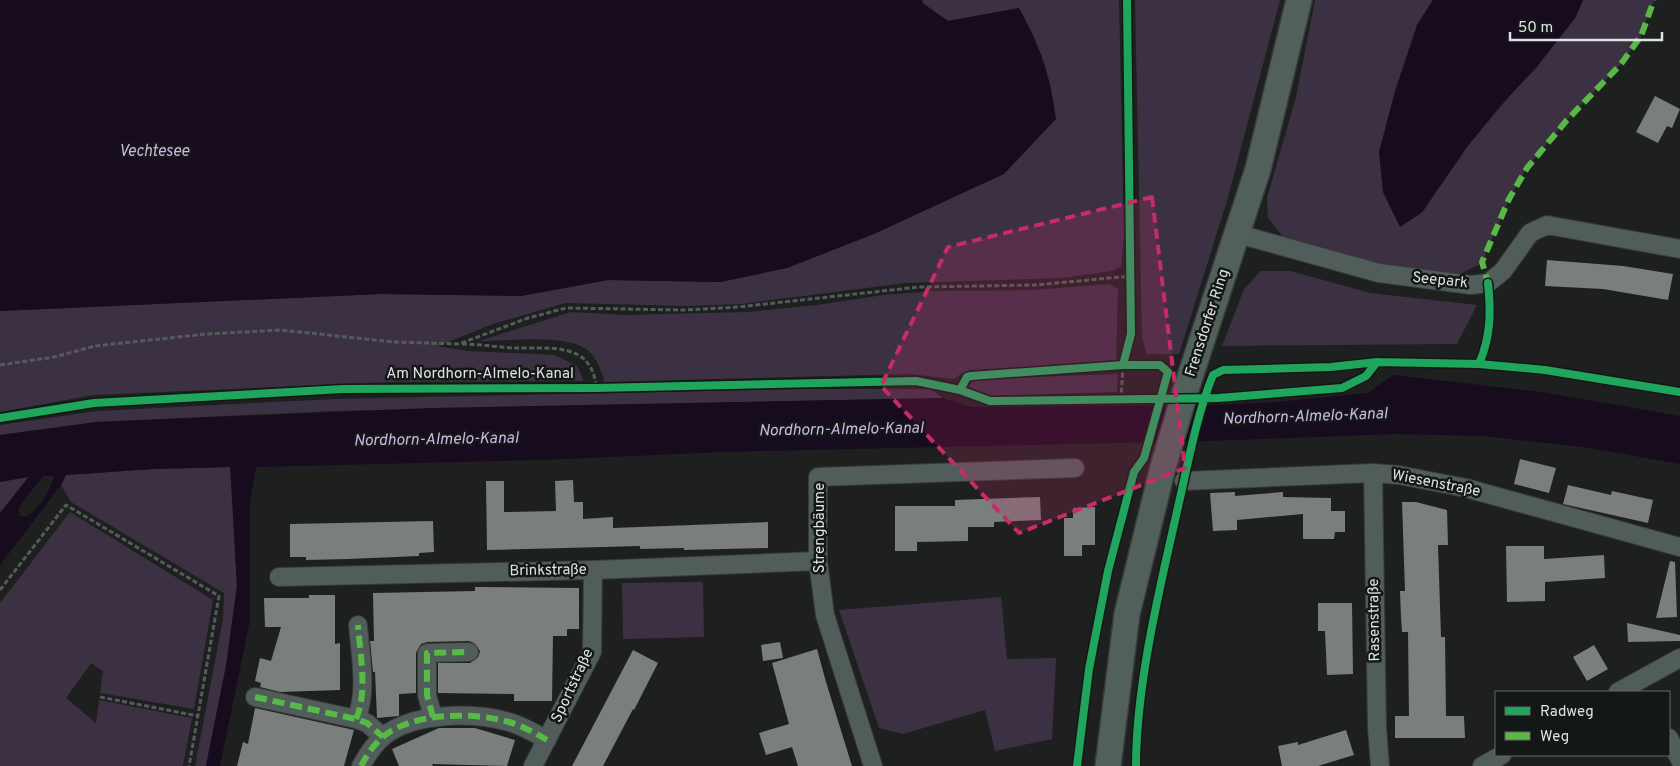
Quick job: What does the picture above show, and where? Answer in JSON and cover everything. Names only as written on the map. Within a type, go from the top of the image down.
[{"type":"street","name":"Frensdorfer Ring","points":[[1108,766],[1127,614],[1163,467],[1187,386],[1258,170],[1299,0]]},
{"type":"street","name":"Seepark","points":[[1238,234],[1378,273],[1471,285],[1488,283],[1503,271],[1530,233],[1547,225],[1680,248]]},
{"type":"street","name":"Strengbäume","points":[[873,766],[826,615],[818,561],[818,477],[1075,468]]},
{"type":"street","name":"Wiesenstraße","points":[[1184,481],[1373,473],[1398,475],[1466,488],[1680,547]]},
{"type":"street","name":"Rasenstraße","points":[[1373,473],[1376,765]]},
{"type":"street","name":"Brinkstraße","points":[[279,577],[593,570],[818,561]]},
{"type":"street","name":"Sportstraße","points":[[533,766],[592,652],[593,570]]},
{"type":"street","points":[[356,719],[360,709],[361,697],[358,625]]},
{"type":"street","points":[[433,718],[427,695],[427,653],[469,652]]},
{"type":"street","points":[[1623,691],[1641,687],[1680,658]]},
{"type":"street","points":[[255,697],[356,719],[367,723],[383,737]]},
{"type":"street","points":[[360,766],[383,737],[404,725],[433,718],[470,716],[507,722],[547,740]]},
{"type":"street","points":[[1670,740],[1680,760]]},
{"type":"street","points":[[1482,766],[1500,756]]},
{"type":"path","points":[[1131,266],[1131,286]]},
{"type":"path","points":[[459,344],[528,318],[566,308],[685,310],[738,307],[919,287],[1036,285],[1131,276]]},
{"type":"path","points":[[0,365],[142,339],[281,330],[394,342],[541,347],[578,354],[589,363],[594,373],[596,388]]},
{"type":"path","points":[[1111,400],[1124,400],[1125,361],[1114,366]]},
{"type":"path","points":[[0,590],[66,505],[219,596],[189,766]]},
{"type":"path","points":[[100,697],[198,716]]},
{"type":"highlighted area","points":[[1152,197],[1185,468],[1019,533],[881,386],[948,247]]},
{"type":"shaded area","points":[[922,0],[1119,0],[1124,235],[1121,266],[1112,271],[1062,278],[906,283],[741,304],[687,306],[565,303],[493,324],[438,346],[468,351],[555,355],[577,366],[584,381],[391,382],[94,395],[0,412],[0,311],[380,294],[521,296],[608,280],[721,282],[1019,8],[948,21],[923,3]]},
{"type":"shaded area","points":[[1135,0],[1280,0],[1227,201],[1179,354],[1147,354],[1142,338]]},
{"type":"shaded area","points":[[1315,0],[1433,0],[1417,25],[1422,213],[1467,147],[1575,18],[1583,0],[1654,0],[1641,36],[1621,64],[1567,120],[1527,168],[1509,199],[1482,263],[1456,276],[1394,267],[1304,247],[1284,238],[1268,218],[1267,198],[1296,97]]},
{"type":"shaded area","points":[[1261,271],[1291,271],[1370,293],[1477,305],[1457,344],[1222,346],[1244,289]]},
{"type":"shaded area","points":[[1109,284],[1118,289],[1116,363],[971,370],[962,373],[954,379],[910,374],[603,382],[604,379],[595,359],[586,349],[576,344],[550,340],[479,341],[571,312],[623,315],[748,312],[817,305],[883,295],[933,291],[1034,290]]},
{"type":"shaded area","points":[[1118,374],[1117,392],[984,396],[969,386],[973,381],[981,379]]},
{"type":"shaded area","points":[[802,389],[931,389],[943,398],[334,411],[97,422],[0,435],[0,425],[97,411],[335,399]]},
{"type":"shaded area","points":[[231,467],[237,586],[226,666],[206,766],[195,766],[223,619],[224,593],[71,502],[61,485],[66,475],[153,469]]},
{"type":"shaded area","points":[[29,476],[0,513],[0,482]]},
{"type":"shaded area","points":[[70,512],[213,600],[194,709],[100,693],[103,671],[91,663],[66,698],[96,723],[99,700],[192,718],[183,766],[0,766],[0,603]]},
{"type":"shaded area","points":[[703,582],[704,637],[623,639],[622,583]]},
{"type":"shaded area","points":[[1001,597],[1007,659],[1056,658],[1052,739],[995,751],[985,710],[903,734],[879,728],[839,610]]},
{"type":"water","name":"Vechtesee","points":[[0,0],[922,0],[923,4],[948,21],[1019,8],[1044,62],[1056,119],[1004,174],[874,234],[787,268],[721,282],[608,280],[521,296],[380,294],[0,311]]},
{"type":"water","points":[[1433,0],[1583,0],[1575,18],[1536,68],[1497,109],[1467,147],[1421,213],[1400,227],[1383,192],[1379,152],[1395,91],[1417,25]]},
{"type":"water","name":"Nordhorn-Almelo-Kanal","points":[[1393,375],[1542,392],[1680,416],[1680,464],[1583,447],[1484,436],[1395,434],[1208,441],[723,452],[541,460],[256,467],[250,501],[250,620],[220,766],[206,766],[226,666],[237,586],[230,467],[153,469],[66,475],[61,485],[0,565],[0,513],[29,477],[0,482],[0,435],[97,422],[431,408],[943,398],[971,407],[1213,405],[1276,402],[1368,393]],"holes":[[[43,476],[54,476],[47,493],[36,509],[26,517],[19,515],[19,507]]]},
{"type":"building","points":[[1655,96],[1680,109],[1672,128],[1667,126],[1658,143],[1636,132]]},
{"type":"building","points":[[1547,260],[1623,266],[1673,274],[1668,300],[1603,289],[1545,286]]},
{"type":"building","points":[[1520,459],[1556,468],[1549,493],[1514,484]]},
{"type":"building","points":[[573,480],[574,502],[583,502],[583,519],[613,517],[613,528],[768,522],[768,548],[684,550],[684,548],[640,549],[640,546],[487,550],[486,481],[504,481],[504,512],[556,511],[555,481]]},
{"type":"building","points":[[1568,485],[1611,495],[1612,491],[1653,500],[1648,523],[1563,504]]},
{"type":"building","points":[[1235,492],[1235,496],[1283,492],[1283,497],[1331,498],[1331,511],[1345,511],[1345,532],[1335,532],[1334,539],[1303,539],[1303,514],[1237,520],[1237,530],[1213,531],[1210,493]]},
{"type":"building","points":[[1040,497],[1041,520],[994,522],[994,527],[968,527],[968,541],[917,542],[917,551],[895,551],[895,506],[955,506],[955,500]]},
{"type":"building","points":[[1402,502],[1416,502],[1447,510],[1448,545],[1438,545],[1441,637],[1445,637],[1446,716],[1464,716],[1465,738],[1395,738],[1395,716],[1409,716],[1408,632],[1402,632],[1400,591],[1405,591]]},
{"type":"building","points":[[1095,507],[1095,545],[1082,545],[1082,556],[1064,556],[1064,518],[1073,518],[1073,508]]},
{"type":"building","points":[[433,521],[434,552],[419,553],[419,556],[306,560],[306,557],[290,557],[290,524]]},
{"type":"building","points":[[1506,546],[1544,546],[1544,559],[1604,555],[1605,578],[1545,582],[1545,601],[1507,602]]},
{"type":"building","points":[[1670,561],[1675,562],[1677,617],[1656,618]]},
{"type":"building","points":[[475,587],[579,588],[579,629],[567,629],[567,636],[553,636],[552,701],[514,701],[514,694],[438,693],[438,663],[470,663],[478,657],[480,651],[474,643],[469,641],[427,642],[421,644],[416,653],[416,693],[399,694],[399,716],[377,718],[375,672],[373,672],[370,641],[374,641],[373,593],[475,591]]},
{"type":"building","points":[[309,595],[335,595],[335,644],[340,643],[340,690],[280,692],[260,687],[261,683],[255,681],[260,658],[271,661],[281,627],[265,627],[264,598],[309,598]]},
{"type":"building","points":[[1318,603],[1352,603],[1353,674],[1327,675],[1325,631],[1318,631]]},
{"type":"building","points":[[1627,623],[1680,635],[1680,641],[1628,642]]},
{"type":"building","points":[[780,642],[783,658],[763,661],[761,645]]},
{"type":"building","points":[[1594,645],[1608,669],[1587,681],[1573,657]]},
{"type":"building","points":[[817,649],[852,766],[798,766],[792,747],[766,755],[759,733],[789,724],[772,663]]},
{"type":"building","points":[[633,650],[658,663],[634,710],[603,766],[572,766]]},
{"type":"building","points":[[255,708],[354,730],[344,766],[237,766],[243,742],[248,744]]},
{"type":"building","points":[[439,728],[475,728],[515,740],[507,766],[432,764],[433,766],[399,766],[392,749]]},
{"type":"building","points":[[1346,730],[1354,755],[1318,766],[1282,766],[1278,746],[1298,742],[1298,745]]},
{"type":"marked path","points":[[1489,286],[1482,262],[1509,199],[1527,168],[1567,120],[1621,64],[1641,36],[1654,0]]},
{"type":"marked path","points":[[356,719],[362,697],[358,625]]},
{"type":"marked path","points":[[433,717],[427,695],[427,653],[469,652]]},
{"type":"marked path","points":[[255,697],[356,719],[367,723],[383,737]]},
{"type":"marked path","points":[[361,766],[371,750],[384,736],[411,722],[428,718],[462,716],[495,719],[519,726],[547,740]]},
{"type":"cycle path","points":[[1123,365],[1131,334],[1127,0]]},
{"type":"cycle path","points":[[1479,364],[1488,334],[1490,304],[1488,283]]},
{"type":"cycle path","name":"Am Nordhorn-Almelo-Kanal","points":[[0,418],[94,403],[343,389],[596,388],[916,381],[960,390],[990,401],[1218,398],[1342,388],[1366,376],[1377,362],[1479,364],[1545,370],[1680,392]]},
{"type":"cycle path","points":[[1136,766],[1140,703],[1150,636],[1193,441],[1213,375],[1223,370],[1331,367],[1377,362]]},
{"type":"cycle path","points":[[960,390],[967,377],[971,376],[1123,365],[1160,365],[1168,372],[1144,458],[1134,472],[1108,571],[1089,669],[1077,766]]}]
